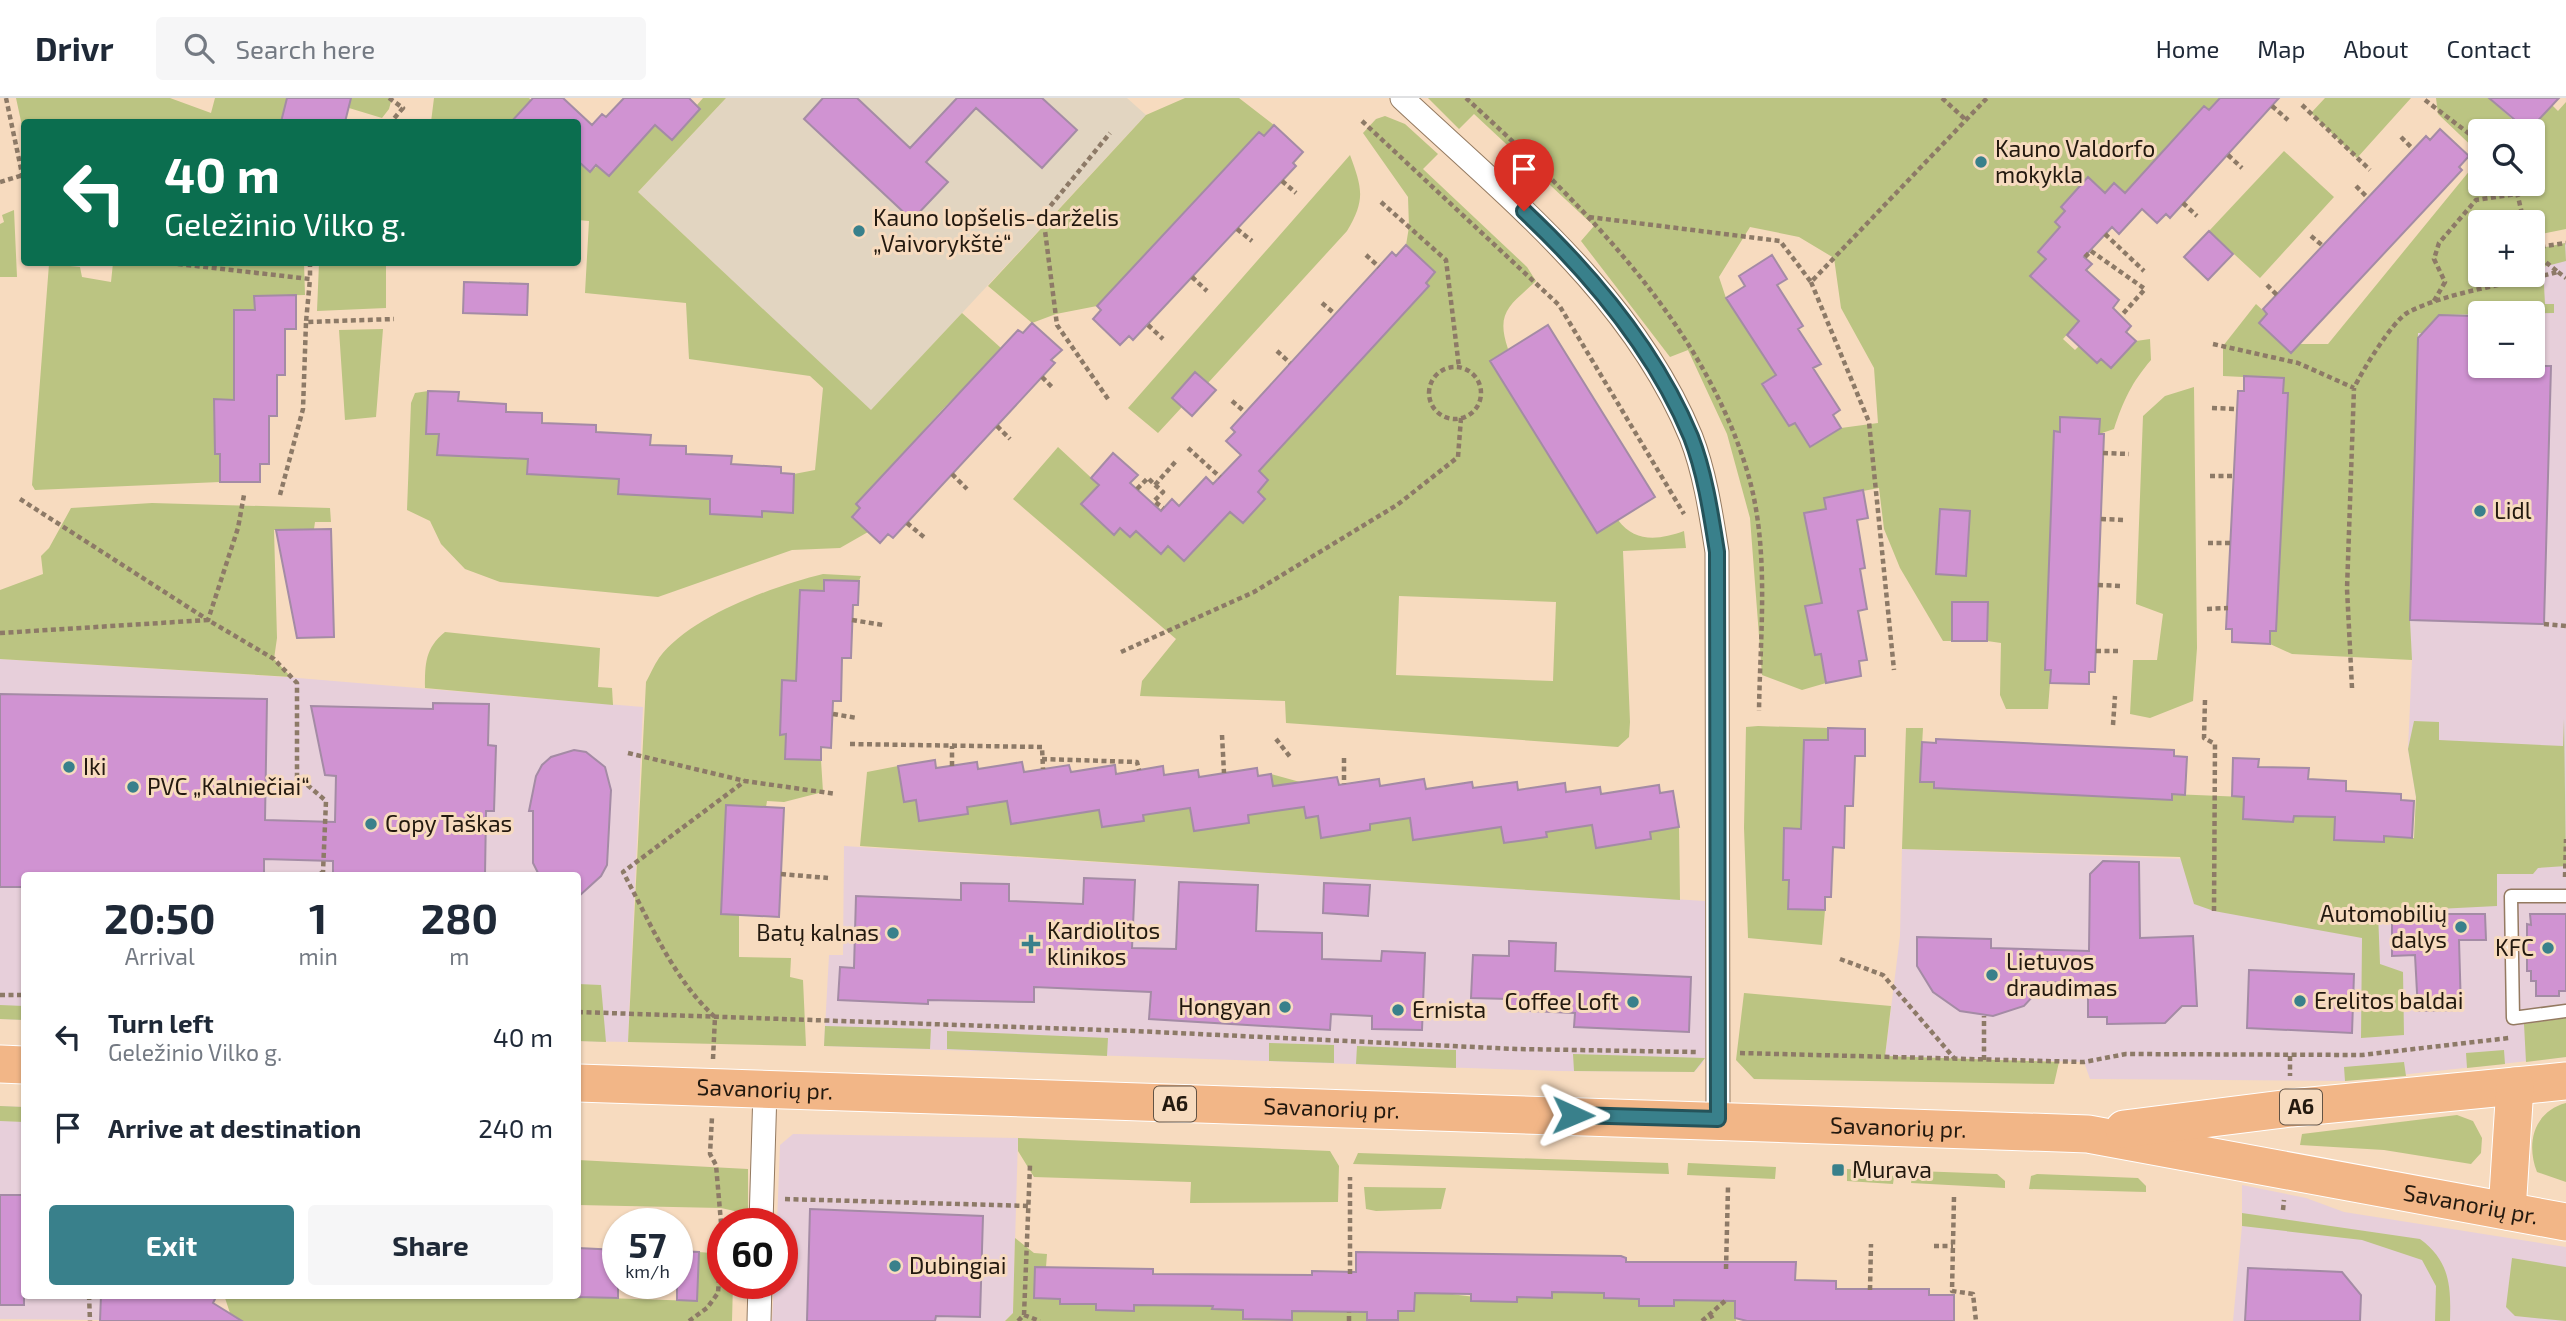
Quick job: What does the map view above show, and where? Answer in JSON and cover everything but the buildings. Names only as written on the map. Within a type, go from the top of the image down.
[{"type":"main road","points":[[0,1064],[21,1065]]},
{"type":"main road","name":"Savanorių pr.","points":[[2088,1134],[2291,1108],[2566,1081]]},
{"type":"main road","name":"Savanorių pr.","points":[[581,1083],[1718,1119],[2088,1134],[2566,1222]]},
{"type":"main road","points":[[2507,1211],[2515,1086]]},
{"type":"street","points":[[1402,98],[1577,263],[1621,317],[1673,399],[1692,439],[1708,500],[1717,552],[1718,1119]]},
{"type":"street","points":[[762,1208],[765,1090]]},
{"type":"street","points":[[759,1321],[760,1299]]},
{"type":"lane","points":[[2565,895],[2511,896],[2514,1018],[2566,1011]]},
{"type":"path","points":[[6,98],[21,166]]},
{"type":"path","points":[[389,98],[403,108],[394,119]]},
{"type":"path","points":[[1942,98],[1966,120]]},
{"type":"path","points":[[1811,282],[1987,98]]},
{"type":"path","points":[[2425,100],[2468,133]]},
{"type":"path","points":[[2302,105],[2370,170]]},
{"type":"path","points":[[2272,106],[2288,120]]},
{"type":"path","points":[[1362,121],[1559,305],[1684,514]]},
{"type":"path","points":[[1108,399],[1057,325],[1043,215],[1110,133]]},
{"type":"path","points":[[2401,137],[2413,149]]},
{"type":"path","points":[[2228,155],[2242,168]]},
{"type":"path","points":[[0,182],[21,176]]},
{"type":"path","points":[[1282,181],[1296,193]]},
{"type":"path","points":[[2356,186],[2368,198]]},
{"type":"path","points":[[2434,302],[2445,282],[2434,259],[2439,243],[2476,200],[2504,196]]},
{"type":"path","points":[[1381,202],[1446,260],[1459,367]]},
{"type":"path","points":[[2183,203],[2197,216]]},
{"type":"path","points":[[1588,217],[1780,241],[1811,282],[1870,422],[1895,670]]},
{"type":"path","points":[[1237,229],[1252,242]]},
{"type":"path","points":[[2105,234],[2144,271]]},
{"type":"path","points":[[2311,236],[2323,246]]},
{"type":"path","points":[[2545,247],[2566,243]]},
{"type":"path","points":[[2085,257],[2091,251],[2145,289],[2121,316]]},
{"type":"path","points":[[1366,255],[1379,267]]},
{"type":"path","points":[[2545,260],[2566,278]]},
{"type":"path","points":[[196,266],[310,279]]},
{"type":"path","points":[[280,495],[303,410],[310,266]]},
{"type":"path","points":[[2352,688],[2347,589],[2354,387],[2363,369],[2404,315],[2434,302],[2558,272]]},
{"type":"path","points":[[1192,277],[1207,291]]},
{"type":"path","points":[[2267,285],[2277,295]]},
{"type":"path","points":[[1322,303],[1335,314]]},
{"type":"path","points":[[306,322],[394,319]]},
{"type":"path","points":[[1148,325],[1163,339]]},
{"type":"path","points":[[2213,344],[2298,363],[2354,387]]},
{"type":"path","points":[[1277,351],[1290,363]]},
{"type":"path","points":[[1459,367],[1470,371],[1479,380],[1482,392],[1479,403],[1472,413],[1461,418],[1441,415],[1429,399],[1429,388],[1440,371],[1459,367]]},
{"type":"path","points":[[1042,377],[1054,389]]},
{"type":"path","points":[[1232,401],[1245,412]]},
{"type":"path","points":[[2212,408],[2237,410]]},
{"type":"path","points":[[1121,652],[1254,592],[1397,505],[1458,457],[1461,418]]},
{"type":"path","points":[[997,426],[1010,439]]},
{"type":"path","points":[[1188,448],[1220,477]]},
{"type":"path","points":[[2103,453],[2129,454]]},
{"type":"path","points":[[1155,485],[1177,460]]},
{"type":"path","points":[[952,474],[967,489]]},
{"type":"path","points":[[2210,476],[2234,476]]},
{"type":"path","points":[[1137,489],[1148,478],[1163,492],[1154,501],[1163,508]]},
{"type":"path","points":[[208,620],[238,528],[243,495]]},
{"type":"path","points":[[19,499],[274,659],[296,683],[297,776],[326,800],[323,872]]},
{"type":"path","points":[[2101,519],[2125,520]]},
{"type":"path","points":[[907,523],[925,538]]},
{"type":"path","points":[[2208,543],[2231,543]]},
{"type":"path","points":[[2098,585],[2122,586]]},
{"type":"path","points":[[2207,609],[2228,608]]},
{"type":"path","points":[[0,633],[208,620]]},
{"type":"path","points":[[852,620],[883,625]]},
{"type":"path","points":[[2544,625],[2566,626]]},
{"type":"path","points":[[2096,651],[2118,651]]},
{"type":"path","points":[[2113,725],[2115,696]]},
{"type":"path","points":[[2205,701],[2204,738],[2215,744],[2214,911]]},
{"type":"path","points":[[833,713],[857,718]]},
{"type":"path","points":[[1222,735],[1224,774]]},
{"type":"path","points":[[1276,739],[1291,758]]},
{"type":"path","points":[[850,744],[1042,747],[1043,769]]},
{"type":"path","points":[[952,746],[952,766]]},
{"type":"path","points":[[628,753],[745,781],[836,794]]},
{"type":"path","points":[[1344,758],[1344,784]]},
{"type":"path","points":[[1042,759],[1137,762],[1139,770]]},
{"type":"path","points":[[689,1321],[707,1308],[718,1293],[722,1234],[716,1166],[710,1154],[715,1017],[694,998],[676,970],[623,872],[745,781]]},
{"type":"path","points":[[2565,895],[2566,839]]},
{"type":"path","points":[[781,874],[828,877]]},
{"type":"path","points":[[1840,959],[1883,975],[1955,1058]]},
{"type":"path","points":[[0,995],[21,995]]},
{"type":"path","points":[[581,1013],[1148,1031],[1516,1049],[1682,1052]]},
{"type":"path","points":[[1984,1016],[1984,1059]]},
{"type":"path","points":[[1738,1053],[2084,1062],[2126,1054],[2362,1055],[2513,1037]]},
{"type":"path","points":[[1018,1321],[1024,1315],[1030,1165]]},
{"type":"path","points":[[1350,1177],[1350,1274]]},
{"type":"path","points":[[1726,1269],[1728,1187]]},
{"type":"path","points":[[1954,1197],[1952,1291],[1973,1294],[1976,1321]]},
{"type":"path","points":[[762,1198],[1029,1206]]},
{"type":"path","points":[[1870,1290],[1871,1244]]},
{"type":"path","points":[[1934,1246],[1953,1246]]},
{"type":"path","points":[[89,1299],[90,1321]]},
{"type":"path","points":[[1702,1321],[1725,1301]]},
{"type":"path","points":[[1349,1312],[1349,1321]]},
{"type":"path","points":[[1710,1314],[1714,1321]]},
{"type":"path","points":[[1024,1315],[1040,1321]]},
{"type":"shaded area","name":"Kauno lopšelis-darželis „Vaivorykštė“","points":[[726,98],[1127,98],[1146,115],[871,411],[638,192]]},
{"type":"shaded area","points":[[2566,243],[2566,1057],[2345,1081],[2090,1079],[2084,1062],[1885,1056],[1900,936],[1902,849],[2413,867],[2416,797],[2408,749],[2412,660],[2390,641],[2354,388],[2468,286],[2545,287],[2545,247]]},
{"type":"shaded area","points":[[0,659],[286,677],[643,707],[628,1042],[581,1041],[581,872],[21,872],[21,1020],[0,1019]]},
{"type":"shaded area","points":[[844,846],[1705,901],[1706,1055],[1694,1072],[1558,1071],[824,1046],[829,955],[843,955]]},
{"type":"shaded area","points":[[0,1106],[21,1107],[21,1299],[215,1299],[204,1321],[0,1319]]},
{"type":"shaded area","points":[[793,1134],[1018,1138],[1013,1313],[1005,1321],[772,1321],[773,1299],[798,1299],[798,1208],[778,1208],[780,1145]]},
{"type":"shaded area","points":[[2242,1185],[2306,1198],[2344,1212],[2566,1247],[2566,1321],[2233,1321],[2242,1226]]},
{"type":"green space","points":[[16,98],[170,98],[211,113],[215,98],[287,98],[282,119],[21,119],[21,121]]},
{"type":"green space","points":[[351,98],[392,98],[389,109],[382,118],[349,108]]},
{"type":"green space","points":[[434,98],[531,100],[515,117],[517,119],[431,119]]},
{"type":"green space","points":[[703,98],[726,98],[638,192],[871,410],[962,313],[1001,348],[991,359],[995,363],[955,397],[919,436],[852,518],[868,532],[840,548],[792,550],[658,597],[500,582],[465,569],[441,544],[430,521],[407,510],[411,403],[415,393],[428,391],[426,433],[439,434],[438,455],[492,458],[528,451],[528,474],[581,477],[620,472],[619,494],[672,497],[711,491],[710,514],[761,517],[762,511],[793,512],[794,474],[815,470],[823,388],[810,376],[689,359],[686,303],[585,293],[589,221],[581,220],[581,164],[590,172],[652,122],[672,140],[700,109],[697,105]]},
{"type":"green space","points":[[1185,98],[1239,98],[1274,125],[1264,136],[1259,133],[1097,306],[1056,314],[1032,323],[988,286],[1146,115]]},
{"type":"green space","points":[[1428,98],[2220,98],[2209,110],[2204,107],[2129,198],[2114,184],[2105,193],[2088,177],[2061,207],[2065,211],[2055,222],[2060,227],[2038,251],[2046,259],[2031,276],[2082,318],[2063,339],[2075,350],[2079,346],[2097,363],[2101,359],[2111,368],[2136,341],[2150,339],[2151,360],[2129,392],[2114,429],[2099,434],[2099,419],[2060,417],[2060,432],[2054,432],[2045,670],[2051,670],[2048,709],[2006,709],[2000,695],[2001,643],[1987,641],[1987,603],[1953,602],[1952,641],[1943,641],[1900,568],[1884,529],[1879,488],[1825,498],[1826,509],[1805,513],[1814,564],[1830,602],[1806,607],[1815,655],[1821,654],[1826,683],[1802,690],[1762,675],[1750,518],[1727,434],[1688,350],[1670,357],[1581,241],[1594,226],[1474,114],[1459,129]],"holes":[[[1750,227],[1799,237],[1834,258],[1841,308],[1874,368],[1878,423],[1841,428],[1810,447],[1795,423],[1789,426],[1783,371],[1754,341],[1726,298],[1719,277]]]},
{"type":"green space","points":[[2325,98],[2411,98],[2357,158],[2311,113]]},
{"type":"green space","points":[[2436,98],[2489,98],[2512,119],[2468,119],[2468,143],[2438,114]]},
{"type":"green space","points":[[2566,102],[2566,229],[2545,233],[2545,210],[2468,210],[2468,287],[2544,287],[2545,301],[2468,301],[2468,314],[2439,315],[2423,333],[2418,333],[2410,620],[2412,660],[2292,654],[2270,644],[2270,631],[2276,631],[2287,393],[2283,393],[2284,379],[2223,376],[2223,346],[2256,304],[2267,314],[2259,323],[2300,344],[2328,344],[2468,173],[2468,196],[2545,196],[2545,119],[2539,119],[2552,105],[2558,111]]},
{"type":"green space","points":[[1385,116],[1405,124],[1438,154],[1423,169],[1527,267],[1536,281],[1508,310],[1503,326],[1508,349],[1490,361],[1597,533],[1618,520],[1632,533],[1648,538],[1684,531],[1686,548],[1623,551],[1630,722],[1629,737],[1618,747],[1286,723],[1285,701],[1140,696],[1142,681],[1176,639],[1013,499],[1058,447],[1099,485],[1081,504],[1114,534],[1120,528],[1136,531],[1161,553],[1168,546],[1184,561],[1211,532],[1222,504],[1243,523],[1265,499],[1258,492],[1268,480],[1254,467],[1435,272],[1406,245],[1409,227],[1408,197],[1363,133],[1376,119]],"holes":[[[1399,596],[1556,602],[1553,681],[1396,675]]]},
{"type":"green space","points":[[2284,151],[2334,197],[2260,278],[2209,231]]},
{"type":"green space","points":[[1350,155],[1360,193],[1357,210],[1347,231],[1208,383],[1195,372],[1172,397],[1182,407],[1158,433],[1128,408]]},
{"type":"green space","points":[[14,210],[17,277],[0,277],[0,224],[4,222],[2,215]]},
{"type":"green space","points":[[2565,243],[2566,261],[2545,266],[2545,247]]},
{"type":"green space","points":[[49,266],[80,267],[82,277],[111,282],[113,266],[304,266],[305,295],[255,296],[255,310],[234,310],[234,363],[238,400],[214,400],[215,454],[220,454],[220,482],[35,490],[32,485]]},
{"type":"green space","points":[[319,266],[386,266],[386,308],[317,311]]},
{"type":"green space","points":[[2545,304],[2554,304],[2554,313],[2545,313]]},
{"type":"green space","points":[[383,329],[376,417],[345,420],[339,330]]},
{"type":"green space","points":[[2194,387],[2197,648],[2193,701],[2150,718],[2130,714],[2133,660],[2157,660],[2163,614],[2136,604],[2143,416],[2165,396]]},
{"type":"green space","points":[[152,503],[330,508],[331,522],[315,522],[314,529],[274,530],[277,638],[274,659],[291,677],[0,659],[0,590],[43,574],[41,556],[49,548],[71,508]]},
{"type":"green space","points":[[823,574],[861,576],[859,581],[824,580],[824,591],[800,590],[798,644],[803,681],[782,681],[780,734],[786,734],[785,758],[821,760],[823,792],[784,802],[767,801],[766,807],[726,806],[721,914],[739,915],[739,957],[791,958],[790,977],[803,980],[806,1046],[628,1042],[646,682],[659,658],[673,643],[712,616],[781,586]]},
{"type":"green space","points":[[445,632],[600,648],[598,687],[612,688],[613,705],[425,688],[425,671],[430,650]]},
{"type":"green space","points":[[2564,719],[2566,866],[2538,868],[2533,874],[2497,874],[2497,906],[2378,912],[2380,964],[2403,972],[2404,1035],[2361,1038],[2362,938],[2214,911],[2194,904],[2180,857],[1902,849],[1906,728],[1923,728],[1920,781],[1934,782],[1934,788],[2172,800],[2172,794],[2244,797],[2244,819],[2293,822],[2294,815],[2335,817],[2334,840],[2383,842],[2384,836],[2414,838],[2416,797],[2408,749],[2414,721],[2439,722],[2439,740],[2563,746]]},
{"type":"green space","points":[[1746,727],[1828,728],[1828,740],[1804,740],[1809,829],[1785,828],[1783,880],[1789,880],[1825,910],[1822,945],[1748,938],[1744,828]]},
{"type":"green space","points":[[898,766],[904,801],[916,800],[920,821],[968,814],[967,807],[1007,801],[1011,824],[1059,816],[1098,804],[1102,827],[1144,821],[1143,815],[1190,808],[1194,831],[1248,815],[1271,774],[1300,782],[1306,818],[1318,816],[1322,838],[1370,830],[1370,824],[1410,818],[1414,840],[1462,833],[1500,821],[1504,843],[1546,837],[1546,832],[1592,825],[1596,847],[1651,840],[1650,832],[1679,827],[1680,900],[860,846],[867,772]]},
{"type":"green space","points":[[581,984],[601,985],[606,1042],[581,1041]]},
{"type":"green space","points":[[1744,993],[1891,1006],[1885,1056],[2059,1062],[2054,1084],[1754,1079],[1736,1060]]},
{"type":"green space","points":[[0,1005],[21,1006],[21,1020],[0,1019]]},
{"type":"green space","points":[[2566,1018],[2566,1057],[2526,1062],[2524,1024]]},
{"type":"green space","points":[[825,1026],[931,1029],[930,1049],[824,1046]]},
{"type":"green space","points":[[947,1031],[1108,1038],[1107,1056],[947,1049]]},
{"type":"green space","points":[[1269,1043],[1334,1045],[1334,1063],[1269,1061]]},
{"type":"green space","points":[[1357,1046],[1456,1050],[1456,1068],[1356,1064]]},
{"type":"green space","points":[[2504,1050],[2505,1064],[2467,1068],[2466,1053]]},
{"type":"green space","points":[[1573,1054],[1705,1058],[1694,1072],[1574,1071]]},
{"type":"green space","points":[[2404,1062],[2406,1076],[2345,1081],[2344,1067]]},
{"type":"green space","points":[[2566,1103],[2566,1182],[2537,1172],[2532,1151],[2539,1121],[2555,1107]]},
{"type":"green space","points":[[0,1106],[21,1107],[21,1122],[0,1121]]},
{"type":"green space","points":[[2457,1115],[2473,1121],[2482,1138],[2481,1153],[2471,1164],[2384,1150],[2300,1145],[2302,1134]]},
{"type":"green space","points":[[1018,1138],[1330,1151],[1339,1166],[1338,1202],[1190,1203],[1191,1182],[1034,1177],[1018,1151]]},
{"type":"green space","points":[[1358,1153],[1668,1163],[1669,1174],[1353,1164]]},
{"type":"green space","points":[[581,1160],[748,1169],[748,1208],[581,1205]]},
{"type":"green space","points":[[1688,1163],[1776,1167],[1775,1179],[1687,1175]]},
{"type":"green space","points":[[1847,1169],[1887,1171],[1894,1177],[1893,1184],[1847,1181]]},
{"type":"green space","points":[[1917,1171],[1997,1174],[2005,1181],[2005,1188],[1911,1183],[1912,1176]]},
{"type":"green space","points":[[2037,1174],[2138,1178],[2146,1186],[2146,1192],[2029,1189],[2031,1176]]},
{"type":"green space","points":[[1364,1187],[1446,1188],[1441,1209],[1376,1211],[1366,1209]]},
{"type":"green space","points":[[2242,1213],[2420,1239],[2437,1256],[2447,1275],[2450,1321],[2435,1321],[2436,1286],[2422,1260],[2362,1240],[2242,1226]]},
{"type":"green space","points":[[1015,1238],[1034,1253],[1047,1254],[1046,1267],[1035,1267],[1034,1298],[1060,1299],[1061,1304],[1096,1304],[1096,1310],[1133,1311],[1134,1305],[1213,1306],[1213,1309],[1243,1310],[1244,1319],[1291,1320],[1292,1310],[1367,1312],[1367,1320],[1397,1320],[1398,1311],[1414,1311],[1415,1285],[1452,1294],[1517,1302],[1517,1297],[1551,1298],[1552,1292],[1580,1285],[1639,1299],[1639,1306],[1674,1306],[1674,1300],[1735,1301],[1736,1321],[1005,1321],[1013,1313]]},
{"type":"green space","points":[[699,1252],[707,1253],[707,1299],[733,1299],[732,1321],[242,1321],[230,1313],[225,1299],[581,1297],[697,1301]]},
{"type":"green space","points":[[2512,1258],[2566,1267],[2566,1321],[2515,1316],[2506,1307]]},
{"type":"place","name":"Kauno Valdorfo mokykla","points":[[1981,162]]},
{"type":"place","name":"Kauno lopšelis-darželis „Vaivorykštė“","points":[[859,231]]},
{"type":"place","name":"Lidl","points":[[2480,511]]},
{"type":"place","name":"Iki","points":[[69,767]]},
{"type":"place","name":"PVC „Kalniečiai“","points":[[133,787]]},
{"type":"place","name":"Copy Taškas","points":[[371,824]]},
{"type":"place","name":"Automobilių dalys","points":[[2461,927]]},
{"type":"place","name":"Batų kalnas","points":[[893,933]]},
{"type":"place","name":"Kardiolitos klinikos","points":[[1031,944]]},
{"type":"place","name":"KFC","points":[[2548,948]]},
{"type":"place","name":"Lietuvos draudimas","points":[[1992,975]]},
{"type":"place","name":"Erelitos baldai","points":[[2300,1001]]},
{"type":"place","name":"Coffee Loft","points":[[1633,1002]]},
{"type":"place","name":"Hongyan","points":[[1285,1007]]},
{"type":"place","name":"Ernista","points":[[1398,1010]]},
{"type":"place","name":"Murava","points":[[1838,1170]]},
{"type":"place","name":"Dubingiai","points":[[895,1266]]},
{"type":"route","points":[[1524,211],[1577,263],[1621,317],[1673,399],[1692,439],[1708,500],[1717,552],[1720,951],[1718,1119],[1573,1115]]}]
